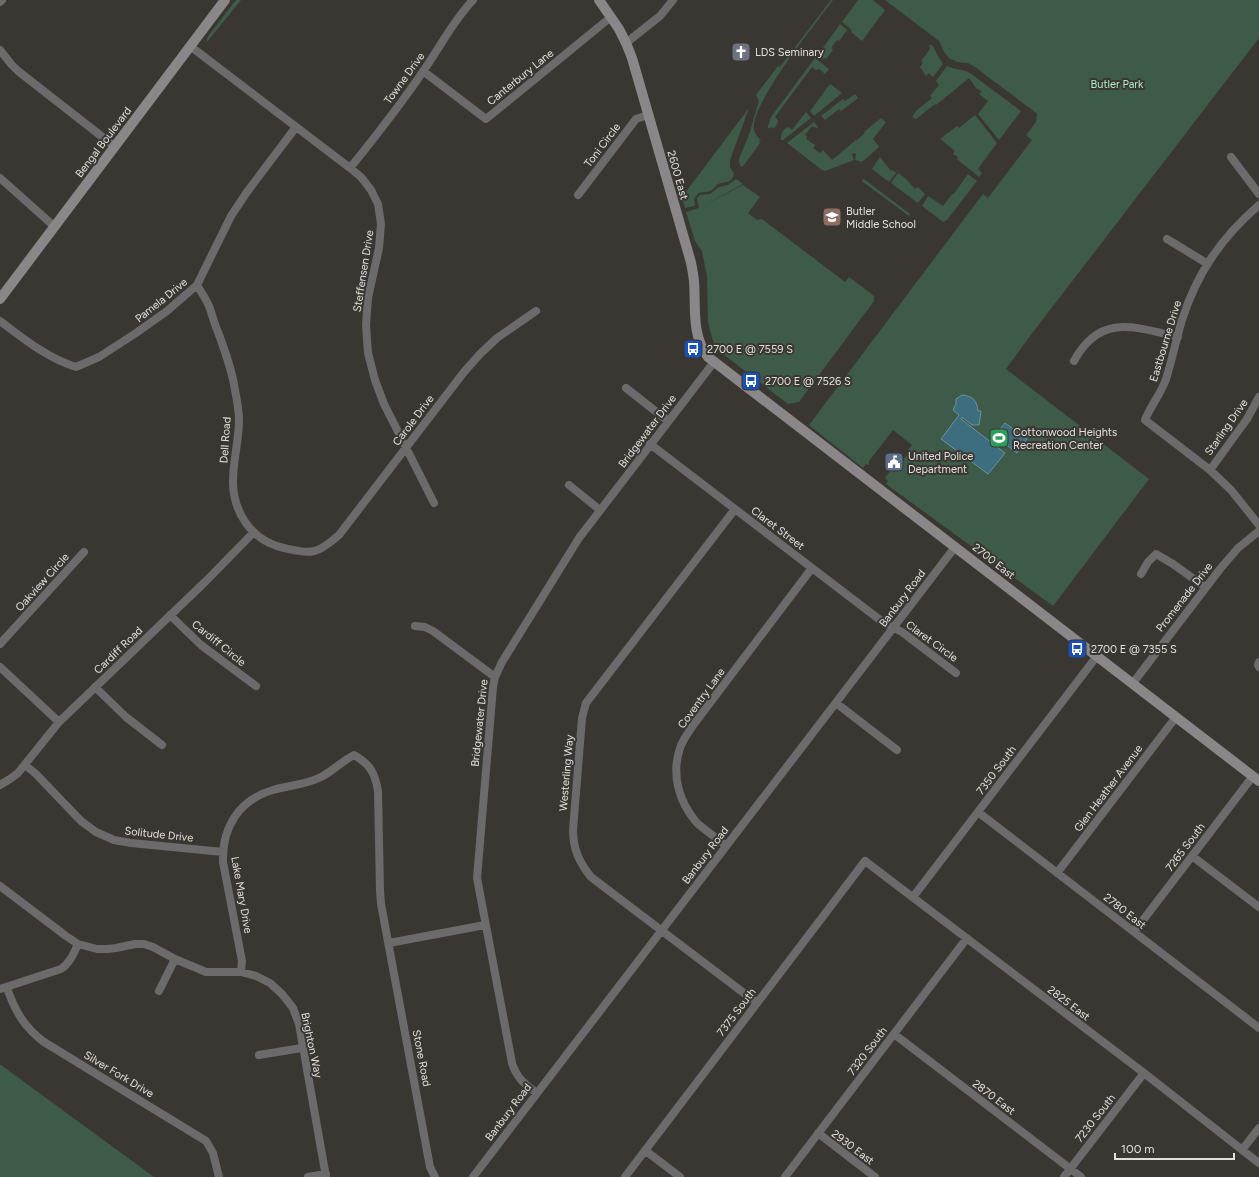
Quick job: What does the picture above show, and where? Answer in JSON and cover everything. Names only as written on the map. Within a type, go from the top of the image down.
[{"type":"street","name":"Bengal Boulevard","points":[[0,299],[225,0]]},
{"type":"street","name":"Towne Drive","points":[[350,168],[423,72],[452,26],[473,0]]},
{"type":"street","name":"2600 East","points":[[599,0],[626,43],[635,65],[690,259],[694,280],[695,324],[697,334],[705,353],[714,362]]},
{"type":"street","points":[[626,43],[660,16],[673,0]]},
{"type":"street","name":"Canterbury Lane","points":[[423,72],[486,119],[611,17]]},
{"type":"street","name":"Steffensen Drive","points":[[190,46],[350,168],[361,177],[371,190],[378,204],[381,230],[379,248],[368,298],[366,325],[368,354],[375,380],[384,404],[434,503]]},
{"type":"street","points":[[0,50],[18,71],[114,146]]},
{"type":"street","name":"Toni Circle","points":[[578,195],[636,119],[648,115]]},
{"type":"street","name":"Pamela Drive","points":[[0,321],[46,354],[63,363],[76,367],[99,357],[142,329],[167,311],[197,284],[231,216],[247,192],[296,127]]},
{"type":"street","points":[[1231,157],[1259,194]]},
{"type":"street","points":[[0,178],[55,227]]},
{"type":"street","name":"Eastbourne Drive","points":[[1259,205],[1233,229],[1220,244],[1208,264],[1190,298],[1163,388],[1145,420],[1210,470],[1231,490],[1259,525]]},
{"type":"street","points":[[1167,239],[1208,264]]},
{"type":"street","name":"Dell Road","points":[[197,284],[208,305],[231,368],[236,391],[239,420],[233,481],[235,501],[253,533],[265,541],[278,546],[304,552],[316,552]]},
{"type":"street","name":"Carole Drive","points":[[316,552],[328,545],[348,525],[464,372],[480,354],[497,338],[536,311]]},
{"type":"street","points":[[1074,361],[1080,350],[1088,341],[1097,335],[1112,329],[1127,326],[1137,327],[1178,338]]},
{"type":"street","name":"Bridgewater Drive","points":[[537,1093],[522,1081],[514,1070],[478,887],[477,869],[492,687],[502,662],[565,559],[600,510],[714,362]]},
{"type":"street","name":"2700 East","points":[[714,362],[1256,778]]},
{"type":"street","points":[[626,388],[668,421]]},
{"type":"street","name":"Starling Drive","points":[[1210,470],[1247,419],[1259,397]]},
{"type":"street","name":"Claret Street","points":[[650,444],[884,623],[893,628]]},
{"type":"street","points":[[569,485],[600,510]]},
{"type":"street","name":"Westerling Way","points":[[735,509],[590,696],[583,710],[573,840],[575,850],[584,868],[591,877],[757,1003]]},
{"type":"street","name":"Promenade Drive","points":[[1133,683],[1228,558],[1259,531]]},
{"type":"street","name":"Cardiff Road","points":[[0,785],[10,779],[25,765],[59,722],[253,533]]},
{"type":"street","name":"Banbury Road","points":[[473,1177],[955,547]]},
{"type":"street","name":"Oakview Circle","points":[[0,644],[84,552]]},
{"type":"street","points":[[1141,574],[1148,562],[1156,554],[1205,587]]},
{"type":"street","name":"Coventry Lane","points":[[726,846],[698,824],[685,806],[677,786],[676,772],[680,747],[694,724],[812,568]]},
{"type":"street","name":"Cardiff Circle","points":[[170,615],[201,645],[256,686]]},
{"type":"street","points":[[415,626],[425,627],[433,631],[495,677]]},
{"type":"street","name":"Claret Circle","points":[[893,628],[902,632],[956,673]]},
{"type":"street","name":"7350 South","points":[[912,897],[1097,656]]},
{"type":"street","points":[[1259,662],[1259,667]]},
{"type":"street","points":[[0,667],[59,722]]},
{"type":"street","points":[[96,687],[126,717],[162,745]]},
{"type":"street","points":[[836,703],[898,750]]},
{"type":"street","name":"Glen Heather Avenue","points":[[1057,873],[1176,717]]},
{"type":"street","name":"Lake Mary Drive","points":[[241,972],[242,961],[223,862],[223,852],[228,830],[233,820],[240,810],[260,795],[321,778],[334,770],[345,759],[354,755]]},
{"type":"street","name":"Stone Road","points":[[354,755],[363,760],[370,768],[376,779],[378,791],[381,904],[430,1167],[435,1177]]},
{"type":"street","name":"Solitude Drive","points":[[25,765],[36,774],[81,821],[96,832],[114,840],[223,852]]},
{"type":"street","name":"7265 South","points":[[1134,932],[1192,856],[1256,778]]},
{"type":"street","name":"2780 East","points":[[978,812],[1259,1028]]},
{"type":"street","points":[[1192,856],[1259,907]]},
{"type":"street","name":"2825 East","points":[[866,861],[1144,1073],[1259,1163]]},
{"type":"street","name":"7375 South","points":[[625,1177],[866,861]]},
{"type":"street","name":"Brighton Way","points":[[0,886],[78,944],[97,949],[144,944],[206,972],[241,972],[256,976],[270,983],[282,994],[295,1013],[326,1175]]},
{"type":"street","points":[[389,943],[485,925]]},
{"type":"street","name":"7320 South","points":[[785,1177],[967,938]]},
{"type":"street","points":[[4,989],[66,966],[78,944]]},
{"type":"street","points":[[159,991],[175,959]]},
{"type":"street","name":"Silver Fork Drive","points":[[4,989],[11,998],[22,1020],[36,1036],[206,1141],[213,1152],[219,1177]]},
{"type":"street","name":"2870 East","points":[[894,1034],[1081,1177]]},
{"type":"street","points":[[259,1055],[302,1048]]},
{"type":"street","name":"7230 South","points":[[1064,1177],[1144,1073]]},
{"type":"street","points":[[1242,1150],[1259,1128]]},
{"type":"street","name":"2930 East","points":[[818,1134],[875,1177]]},
{"type":"street","points":[[646,1151],[680,1177]]},
{"type":"street","points":[[308,1177],[326,1175]]},
{"type":"green space","points":[[236,0],[241,0],[207,42],[209,35]]},
{"type":"green space","points":[[831,0],[833,0],[786,64],[762,102],[755,118],[754,130],[761,140],[744,165],[741,167],[739,159],[750,132],[759,101],[756,95],[778,66],[780,67]]},
{"type":"green space","points":[[858,0],[873,0],[885,10],[862,41],[842,22]]},
{"type":"green space","name":"Butler Park","points":[[885,0],[1259,0],[1259,38],[1006,369],[1149,479],[1053,606],[886,484],[888,481],[885,478],[891,470],[894,472],[909,452],[908,450],[912,445],[893,430],[869,461],[869,465],[866,464],[863,468],[809,425],[983,194],[988,198],[1032,140],[1026,135],[1036,122],[1037,114],[1035,112],[975,67],[968,63],[957,62],[949,58],[944,52],[939,41]]},
{"type":"green space","points":[[840,24],[847,30],[839,41],[837,40],[831,48],[833,50],[826,59],[823,59],[818,55]]},
{"type":"green space","points":[[929,45],[933,46],[943,64],[933,77],[929,73],[926,76],[920,67],[923,63],[921,61],[930,49]]},
{"type":"green space","points":[[815,58],[829,69],[825,74],[819,69],[816,70],[812,67],[775,117],[778,122],[774,129],[772,127],[768,128],[771,117]]},
{"type":"green space","points":[[947,66],[970,73],[1021,111],[999,140],[978,114],[988,101],[979,94],[982,91],[977,89],[969,78],[916,119],[912,117],[917,110],[932,98],[930,96],[939,85],[936,81]]},
{"type":"green space","points":[[830,84],[842,93],[814,116],[810,111]]},
{"type":"green space","points":[[855,94],[858,98],[841,111],[839,109],[825,120],[821,116],[843,99],[845,101]]},
{"type":"green space","points":[[749,108],[730,160],[730,167],[734,174],[733,178],[719,184],[711,191],[699,193],[694,199],[695,206],[685,208],[682,197]]},
{"type":"green space","points":[[806,112],[811,118],[781,140],[781,134],[783,131],[788,127],[792,130]]},
{"type":"green space","points":[[975,115],[997,143],[978,169],[982,173],[979,177],[957,159],[958,157],[953,154],[955,151],[940,139],[957,126],[959,128]]},
{"type":"green space","points":[[881,118],[886,122],[873,139],[879,147],[862,162],[855,160],[856,154],[853,153],[852,155],[854,160],[825,171],[787,143],[814,122],[818,127],[812,126],[805,135],[807,137],[806,139],[815,145],[813,148],[820,153],[823,150],[832,160]]},
{"type":"green space","points":[[880,157],[891,171],[893,170],[896,173],[889,182],[872,169]]},
{"type":"green space","points":[[898,173],[915,189],[918,187],[925,194],[918,203],[891,183]]},
{"type":"green space","points":[[968,174],[977,181],[947,220],[943,222],[922,206],[928,196],[943,206]]},
{"type":"green space","points":[[736,179],[743,184],[701,207],[743,185],[760,197],[748,213],[757,220],[762,219],[845,282],[849,277],[874,296],[874,301],[799,402],[788,404],[727,357],[720,351],[713,341],[708,323],[707,276],[702,251],[695,241],[686,212],[699,208],[697,198],[700,195],[710,194],[719,187],[728,185]]},
{"type":"green space","points":[[864,179],[910,214],[909,216],[863,182],[862,180]]},
{"type":"green space","points":[[1,1065],[154,1177],[0,1177]]},
{"type":"water","points":[[962,395],[969,396],[973,399],[978,411],[981,411],[979,425],[972,425],[962,417],[961,419],[1005,453],[988,474],[941,439],[959,415],[953,410],[956,404],[956,399]]},
{"type":"water","points":[[1005,423],[1027,439],[1017,453],[995,436]]},
{"type":"place","name":"LDS Seminary","points":[[741,52]]},
{"type":"place","name":"Butler Middle School","points":[[832,217]]},
{"type":"place","name":"2700 E @ 7559 S","points":[[693,349]]},
{"type":"place","name":"2700 E @ 7526 S","points":[[751,381]]},
{"type":"place","name":"Cottonwood Heights Recreation Center","points":[[999,438]]},
{"type":"place","name":"United Police Department","points":[[894,462]]},
{"type":"place","name":"2700 E @ 7355 S","points":[[1077,649]]}]
